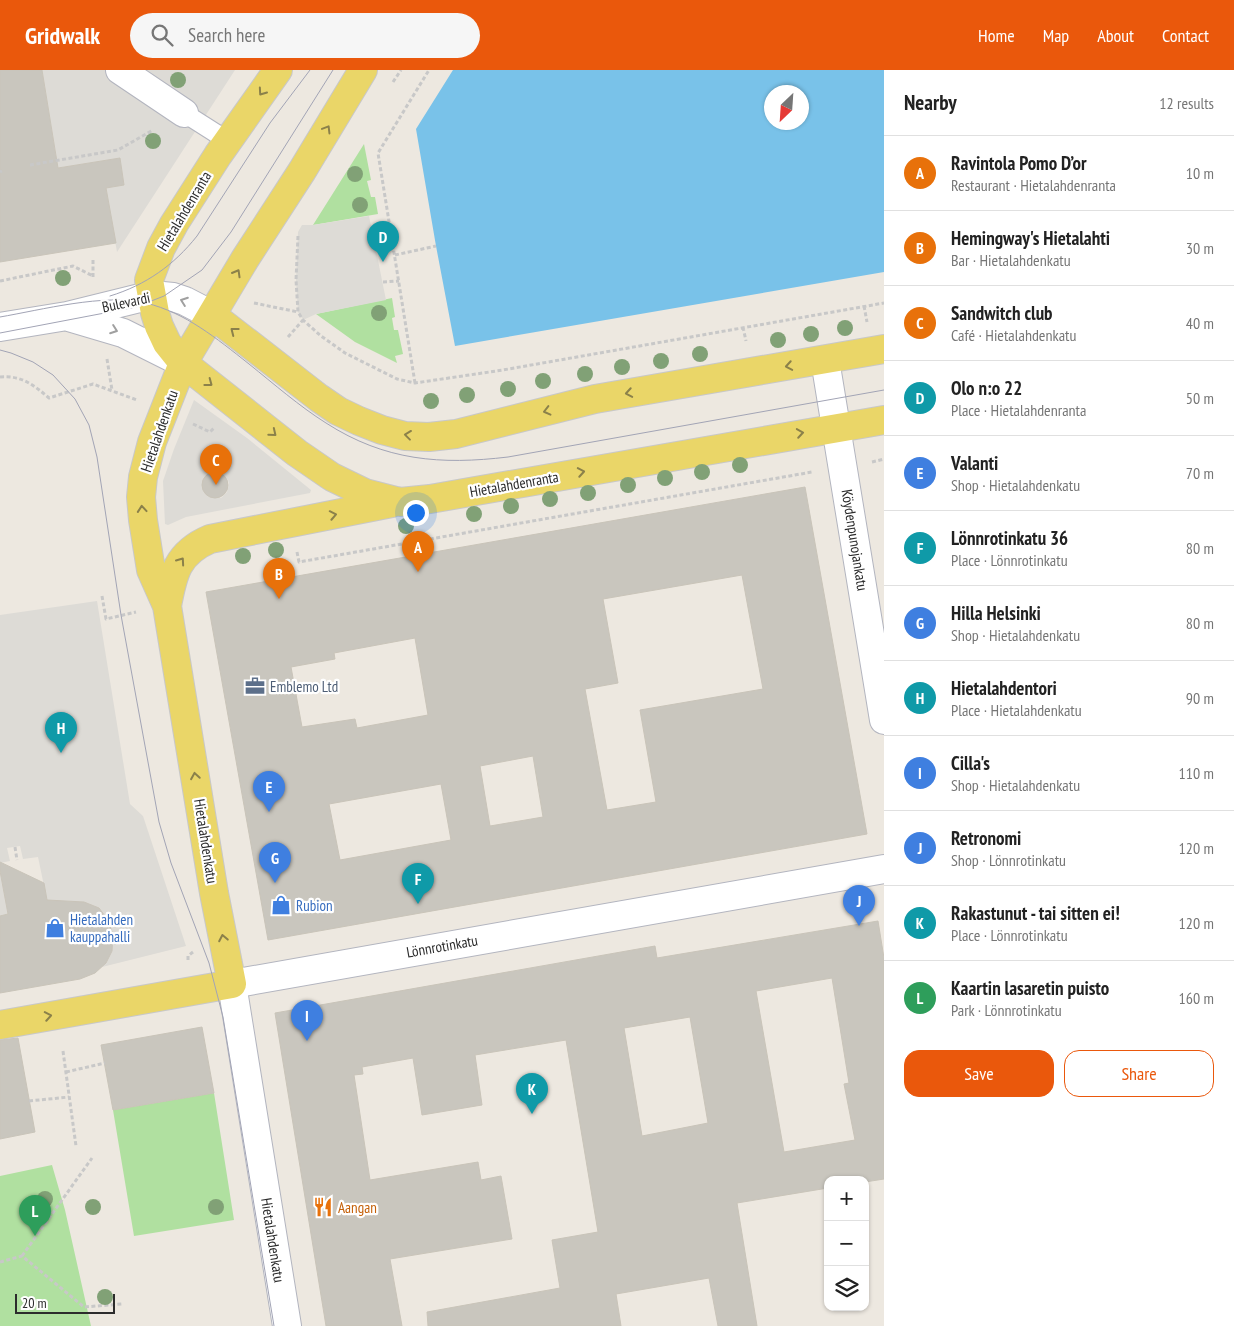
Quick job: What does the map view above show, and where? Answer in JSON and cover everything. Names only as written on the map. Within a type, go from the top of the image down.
[{"type":"main road","name":"Hietalahdenranta","points":[[278,70],[228,141],[174,224],[161,248],[149,280],[154,313],[159,326],[167,343],[183,363],[297,453],[332,477],[365,493],[400,502],[430,499],[884,420]]},
{"type":"main road","points":[[183,363],[245,259],[302,171],[363,70]]},
{"type":"main road","points":[[212,315],[338,411],[382,430],[405,436],[429,437],[456,434],[595,399],[884,349]]},
{"type":"main road","name":"Hietalahdenkatu","points":[[183,363],[147,459],[141,497],[151,570],[167,606],[214,893],[232,984]]},
{"type":"main road","points":[[167,606],[176,568],[188,551],[197,544],[210,539],[400,502]]},
{"type":"main road","name":"Lönnrotinkatu","points":[[0,1025],[232,984]]},
{"type":"street","points":[[120,70],[184,113]]},
{"type":"street","name":"Bulevardi","points":[[0,327],[67,316],[152,295],[179,299],[200,307],[212,315]]},
{"type":"street","name":"Bulevardi","points":[[67,316],[123,333],[183,363]]},
{"type":"street","name":"Köydenpunojankatu","points":[[825,360],[884,720]]},
{"type":"street","name":"Lönnrotinkatu","points":[[232,984],[884,869]]},
{"type":"street","name":"Hietalahdenkatu","points":[[232,984],[286,1326]]},
{"type":"lane","points":[[184,113],[228,141]]},
{"type":"path","points":[[415,383],[378,153],[429,70]]},
{"type":"path","points":[[30,165],[118,150],[184,113]]},
{"type":"path","points":[[372,233],[390,229]]},
{"type":"path","points":[[298,232],[296,280],[298,312],[303,320],[345,353],[397,379],[415,383],[512,369],[884,303]]},
{"type":"path","points":[[395,255],[436,246]]},
{"type":"path","points":[[0,281],[73,266]]},
{"type":"path","points":[[383,282],[399,281]]},
{"type":"path","points":[[864,306],[868,328]]},
{"type":"path","points":[[743,327],[746,346]]},
{"type":"path","points":[[0,377],[22,378],[37,387],[49,398],[68,390]]},
{"type":"path","points":[[215,427],[221,432]]},
{"type":"path","points":[[292,523],[299,562],[884,459]]},
{"type":"path","points":[[102,596],[106,619]]},
{"type":"path","points":[[15,847],[17,860]]},
{"type":"path","points":[[188,960],[188,956],[193,952]]},
{"type":"path","points":[[63,1051],[76,1146]]},
{"type":"path","points":[[66,1072],[105,1063]]},
{"type":"path","points":[[29,1101],[69,1097]]},
{"type":"path","points":[[0,1262],[22,1256],[92,1158]]},
{"type":"path","points":[[22,1256],[84,1307],[122,1304]]},
{"type":"green space","points":[[364,144],[371,180],[367,181],[371,197],[375,197],[378,214],[313,225]]},
{"type":"green space","points":[[392,298],[395,317],[392,318],[394,330],[398,330],[403,354],[395,356],[397,363],[355,342],[316,314]]},
{"type":"green space","points":[[214,1093],[234,1220],[134,1236],[113,1110]]},
{"type":"green space","points":[[52,1165],[65,1210],[91,1326],[0,1326],[0,1176]]},
{"type":"shaded area","points":[[42,70],[235,70],[117,252],[106,188],[124,185],[120,158],[31,172],[56,155]]},
{"type":"shaded area","points":[[369,216],[386,300],[316,314],[303,320],[298,312],[296,280],[298,232],[302,225]]},
{"type":"shaded area","points":[[194,400],[247,438],[311,490],[310,493],[186,517],[168,525],[165,524],[163,481]],"holes":[[[213,472],[221,473],[228,480],[227,492],[221,498],[209,497],[202,486],[205,477]]]},
{"type":"shaded area","points":[[97,601],[130,804],[143,816],[186,946],[102,967],[112,951],[113,935],[108,920],[99,908],[84,902],[66,901],[48,905],[38,857],[23,859],[20,846],[7,848],[10,861],[0,863],[0,615]]},
{"type":"shaded area","points":[[0,871],[8,914],[0,916]]},
{"type":"water","points":[[453,70],[884,70],[884,272],[455,346],[416,129]]},
{"type":"building","points":[[0,70],[42,70],[58,168],[120,158],[124,185],[106,188],[116,243],[0,262]]},
{"type":"building","points":[[215,472],[224,476],[228,485],[224,494],[215,498],[206,494],[202,485],[206,476]]},
{"type":"building","points":[[805,487],[867,834],[268,940],[206,592]],"holes":[[[742,575],[763,689],[640,710],[656,802],[607,810],[585,689],[618,683],[603,599]],[[415,638],[428,715],[357,728],[355,719],[302,727],[291,667],[335,659],[334,653]],[[533,756],[543,817],[490,826],[480,766]],[[441,784],[451,840],[340,860],[329,804]]]},
{"type":"building","name":"Hietalahden kauppahalli","points":[[0,862],[44,883],[47,900],[84,902],[99,908],[108,920],[113,935],[112,951],[106,963],[95,973],[80,979],[0,993],[0,916],[8,914]]},
{"type":"building","points":[[878,921],[884,958],[884,1179],[869,1181],[869,1176],[824,1176],[824,1189],[737,1203],[757,1326],[718,1326],[709,1278],[616,1294],[621,1326],[428,1326],[427,1312],[560,1288],[552,1240],[598,1232],[566,1040],[475,1055],[482,1105],[422,1115],[413,1058],[362,1067],[363,1074],[354,1075],[370,1180],[478,1162],[481,1180],[501,1176],[512,1239],[390,1259],[402,1326],[326,1326],[275,1013],[655,946],[657,958]],"holes":[[[832,978],[849,1083],[844,1084],[855,1140],[784,1152],[756,991]],[[690,1017],[708,1123],[642,1136],[624,1028]]]},
{"type":"building","points":[[202,1027],[214,1093],[113,1110],[101,1045]]},
{"type":"building","points":[[18,1038],[35,1132],[0,1139],[0,1040]]},
{"type":"tram line","points":[[110,296],[136,286],[158,273],[179,256],[197,236],[270,123],[310,70]]},
{"type":"tram line","points":[[0,333],[136,307],[164,296],[202,270],[231,232],[333,70]]},
{"type":"tram line","points":[[0,317],[93,301],[130,300],[161,307],[187,320],[212,336],[306,409],[348,436],[392,453],[437,460],[508,457],[884,390]]},
{"type":"tram line","points":[[0,350],[33,362],[53,375],[75,399],[89,425],[97,457],[121,615],[159,822],[171,863],[209,963],[223,1017],[274,1326]]},
{"type":"place","name":"Olo n:o 22","points":[[383,262]]},
{"type":"place","name":"Sandwitch club","points":[[216,485]]},
{"type":"place","name":"Ravintola Pomo D’or","points":[[418,572]]},
{"type":"place","name":"Hemingway's Hietalahti","points":[[279,599]]},
{"type":"place","name":"Emblemo Ltd","points":[[255,686]]},
{"type":"place","name":"Hietalahdentori","points":[[61,753]]},
{"type":"place","name":"Valanti","points":[[269,812]]},
{"type":"place","name":"Hilla Helsinki","points":[[275,883]]},
{"type":"place","name":"Lönnrotinkatu 36","points":[[418,904]]},
{"type":"place","name":"Rubion","points":[[281,905]]},
{"type":"place","name":"Retronomi","points":[[859,926]]},
{"type":"place","name":"Hietalahden kauppahalli","points":[[55,928]]},
{"type":"place","name":"Cilla's","points":[[307,1041]]},
{"type":"place","name":"Rakastunut - tai sitten ei!","points":[[532,1114]]},
{"type":"place","name":"Aangan","points":[[323,1207]]},
{"type":"place","name":"Kaartin lasaretin puisto","points":[[35,1236]]}]
